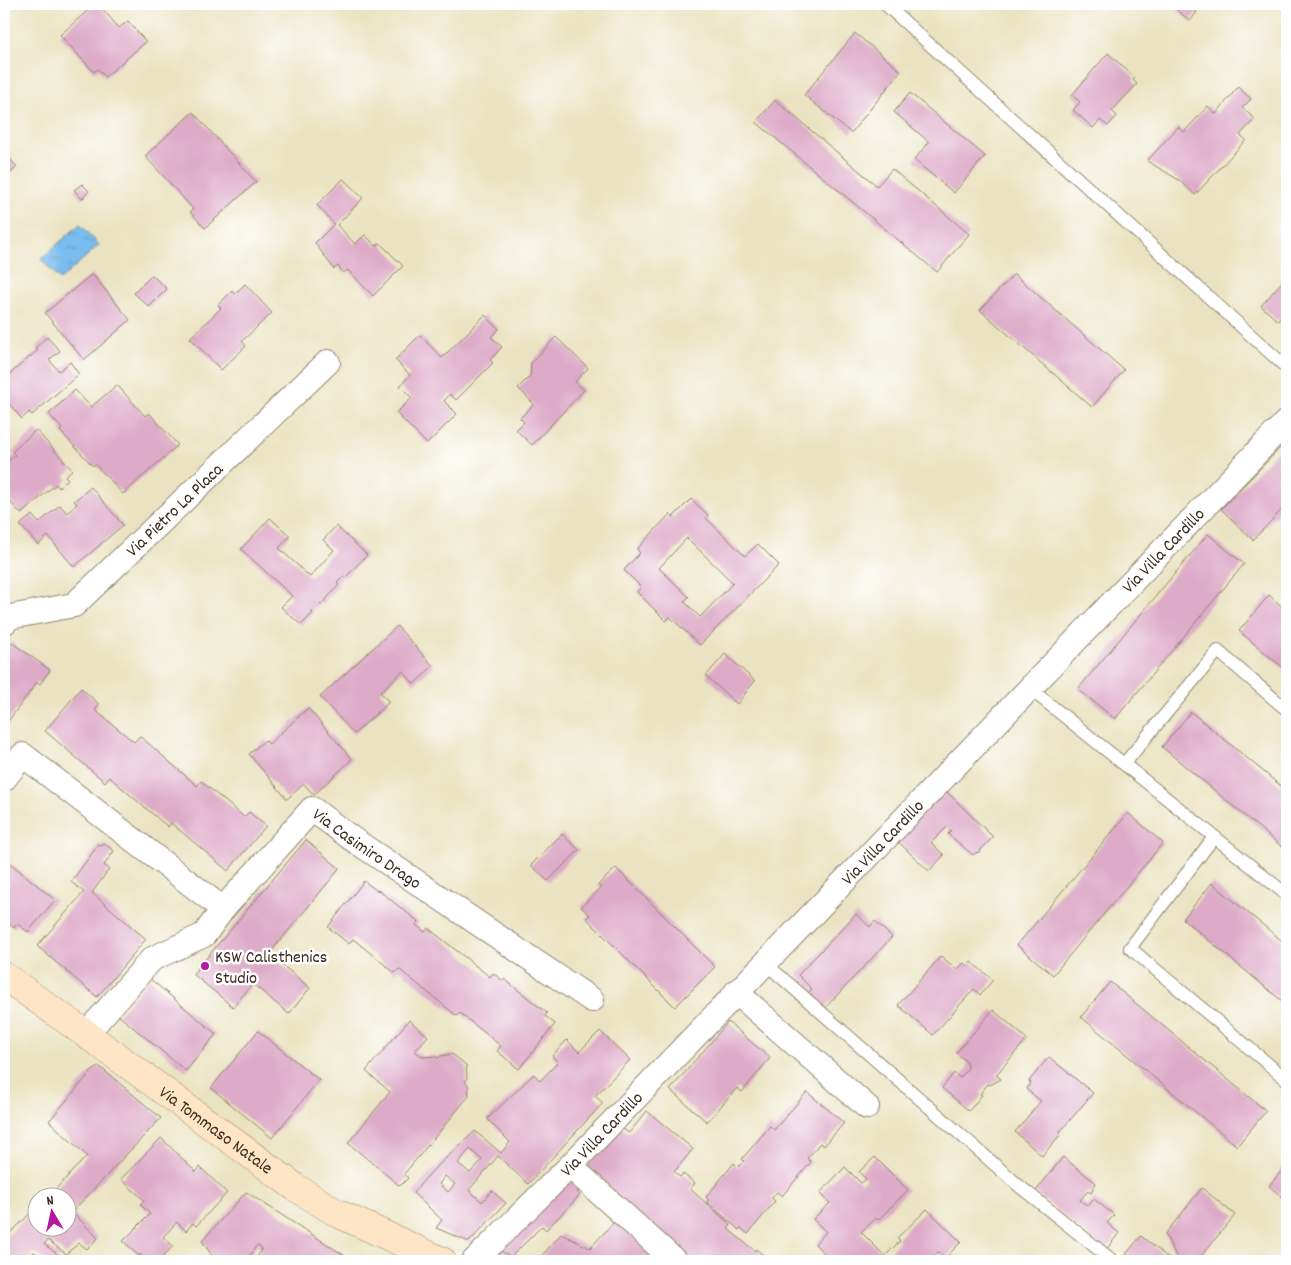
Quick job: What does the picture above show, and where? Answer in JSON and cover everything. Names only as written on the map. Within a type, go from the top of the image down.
[{"type":"street","name":"Via Pietro La Placa","points":[[4,623],[10,617],[74,605],[328,362]]},
{"type":"street","name":"Via Villa Cardillo","points":[[474,1261],[570,1166],[1287,420]]},
{"type":"street","points":[[4,779],[23,755],[223,910]]},
{"type":"street","name":"Via Casimiro Drago","points":[[86,1034],[152,959],[204,935],[223,910],[312,809],[350,838],[592,1000]]},
{"type":"street","name":"Via Tommaso Natale","points":[[4,976],[295,1187],[337,1213],[442,1261]]},
{"type":"street","points":[[736,992],[867,1107]]},
{"type":"street","points":[[570,1166],[675,1261]]},
{"type":"lane","points":[[885,4],[1287,368]]},
{"type":"lane","points":[[1124,764],[1218,651],[1287,710]]},
{"type":"lane","points":[[1030,688],[1287,895]]},
{"type":"lane","points":[[1214,836],[1130,948],[1287,1080]]},
{"type":"lane","points":[[764,963],[1018,1185],[1113,1261]]},
{"type":"water","points":[[80,224],[99,245],[60,280],[41,259]]},
{"type":"building","points":[[95,4],[98,4],[119,28],[128,21],[146,42],[105,77],[98,69],[94,72],[60,35]]},
{"type":"building","points":[[1183,4],[1199,4],[1194,10],[1197,12],[1190,21],[1177,10]]},
{"type":"building","points":[[855,33],[901,71],[851,133],[804,95]]},
{"type":"building","points":[[1108,53],[1135,78],[1133,80],[1137,84],[1112,111],[1117,116],[1108,126],[1100,120],[1093,128],[1073,110],[1080,102],[1072,95]]},
{"type":"building","points":[[1238,87],[1251,99],[1242,108],[1255,119],[1240,135],[1246,140],[1195,195],[1179,180],[1147,161],[1178,127],[1184,132],[1208,106],[1216,114]]},
{"type":"building","points":[[910,93],[985,156],[954,193],[914,160],[929,142],[894,112]]},
{"type":"building","points":[[775,100],[877,186],[892,169],[969,234],[937,272],[756,122]]},
{"type":"building","points":[[193,112],[256,182],[205,228],[190,212],[193,209],[145,156]]},
{"type":"building","points":[[4,152],[17,167],[4,179]]},
{"type":"building","points":[[343,179],[363,198],[337,225],[355,244],[365,235],[376,246],[380,243],[403,266],[373,296],[348,270],[343,273],[338,266],[334,269],[315,243],[334,224],[317,205]]},
{"type":"building","points":[[82,184],[89,191],[82,199],[74,190]]},
{"type":"building","points":[[92,274],[130,320],[84,360],[45,313]]},
{"type":"building","points":[[1014,274],[1124,370],[1092,407],[980,310]]},
{"type":"building","points":[[152,275],[167,289],[149,307],[134,293]]},
{"type":"building","points":[[1287,276],[1287,321],[1282,316],[1278,321],[1261,306]]},
{"type":"building","points":[[245,284],[272,313],[242,341],[246,346],[221,370],[190,338],[221,308],[218,305],[232,291],[235,294]]},
{"type":"building","points":[[485,315],[499,329],[491,337],[502,347],[490,360],[493,363],[456,400],[450,394],[444,401],[457,414],[427,444],[396,413],[412,398],[400,386],[410,375],[395,360],[420,335],[442,358]]},
{"type":"building","points":[[47,337],[60,351],[49,360],[59,371],[70,362],[79,374],[32,415],[29,412],[22,419],[4,398],[4,379],[38,350],[35,348]]},
{"type":"building","points":[[556,337],[588,368],[575,382],[584,390],[532,445],[516,430],[524,422],[520,418],[534,404],[518,388],[530,376],[531,363]]},
{"type":"building","points":[[117,385],[145,416],[149,413],[178,445],[123,494],[60,431],[62,429],[49,414],[75,390],[91,407]]},
{"type":"building","points":[[36,430],[72,470],[65,476],[68,479],[59,488],[56,484],[21,514],[4,495],[4,464],[15,455],[12,452]]},
{"type":"building","points":[[1287,441],[1287,504],[1253,540],[1221,509]]},
{"type":"building","points":[[91,487],[123,525],[74,567],[48,536],[38,545],[20,525],[32,515],[39,523],[60,505],[67,513],[77,504],[74,501]]},
{"type":"building","points":[[691,499],[708,515],[706,518],[745,556],[758,544],[779,565],[700,645],[670,617],[666,621],[637,592],[641,587],[624,570],[640,553],[637,549],[670,514],[673,517]],"holes":[[[687,538],[733,583],[700,617],[684,601],[689,597],[659,568]]]},
{"type":"building","points":[[270,518],[290,536],[279,548],[310,577],[334,550],[323,540],[336,526],[367,555],[346,577],[344,576],[337,583],[339,585],[321,605],[319,603],[311,611],[313,613],[301,625],[281,607],[292,596],[241,549]]},
{"type":"building","points":[[1208,534],[1244,564],[1115,719],[1078,689]]},
{"type":"building","points":[[1269,595],[1287,611],[1287,671],[1239,631]]},
{"type":"building","points":[[397,626],[433,666],[414,684],[403,671],[380,692],[389,702],[354,734],[320,697]]},
{"type":"building","points":[[11,642],[50,670],[40,684],[37,682],[4,727],[4,652]]},
{"type":"building","points":[[725,654],[755,681],[737,704],[706,676]]},
{"type":"building","points":[[81,688],[99,704],[95,710],[134,742],[140,736],[197,786],[201,781],[244,817],[249,812],[266,826],[228,871],[171,823],[168,827],[109,777],[105,782],[45,731]]},
{"type":"building","points":[[308,708],[352,759],[314,795],[304,784],[287,799],[249,754],[265,740],[269,744]]},
{"type":"building","points":[[1191,712],[1287,791],[1287,851],[1162,747]]},
{"type":"building","points":[[943,788],[993,837],[978,853],[973,855],[948,834],[951,831],[947,827],[931,843],[944,855],[929,871],[893,837]]},
{"type":"building","points":[[1128,813],[1163,843],[1053,975],[1017,945]]},
{"type":"building","points":[[562,834],[579,850],[548,881],[531,865]]},
{"type":"building","points":[[306,840],[339,868],[269,954],[310,988],[289,1014],[253,984],[233,1007],[193,974]]},
{"type":"building","points":[[104,843],[114,851],[104,865],[109,869],[92,893],[146,939],[97,997],[37,946],[84,892],[71,882],[99,844],[102,846]]},
{"type":"building","points":[[4,858],[55,900],[28,932],[17,924],[14,928],[4,919]]},
{"type":"building","points":[[616,868],[715,967],[675,1007],[586,918],[590,915],[581,907],[601,888],[598,885]]},
{"type":"building","points":[[364,881],[419,922],[416,925],[425,932],[428,928],[490,977],[493,973],[503,981],[504,979],[547,1013],[545,1016],[555,1024],[519,1069],[497,1051],[501,1046],[460,1013],[457,1016],[399,969],[395,973],[353,939],[349,944],[328,927]]},
{"type":"building","points":[[1212,883],[1287,945],[1287,1005],[1183,919]]},
{"type":"building","points":[[856,914],[870,927],[875,921],[892,937],[823,1010],[806,995],[812,989],[798,975]]},
{"type":"building","points":[[941,956],[957,970],[964,963],[967,966],[971,962],[993,980],[980,995],[974,989],[933,1035],[898,1005]]},
{"type":"building","points":[[149,978],[216,1034],[186,1071],[118,1015]]},
{"type":"building","points":[[1110,982],[1266,1111],[1237,1146],[1081,1017]]},
{"type":"building","points":[[993,1010],[1027,1039],[996,1075],[1001,1079],[990,1085],[988,1084],[969,1111],[942,1088],[954,1073],[960,1078],[968,1068],[967,1062],[956,1053]]},
{"type":"building","points":[[409,1020],[428,1036],[415,1051],[423,1057],[435,1056],[438,1058],[452,1054],[466,1065],[467,1078],[465,1082],[468,1085],[469,1096],[404,1174],[408,1178],[400,1186],[348,1143],[390,1092],[366,1071]]},
{"type":"building","points":[[728,1022],[770,1058],[742,1092],[737,1088],[707,1122],[670,1090]]},
{"type":"building","points":[[258,1031],[319,1080],[272,1138],[211,1088]]},
{"type":"building","points":[[600,1031],[630,1060],[595,1096],[603,1103],[528,1184],[498,1156],[469,1190],[482,1202],[492,1191],[506,1203],[469,1242],[436,1228],[442,1220],[413,1193],[432,1171],[475,1131],[501,1153],[510,1142],[487,1119],[534,1074],[540,1081],[558,1062],[552,1056],[567,1040],[579,1052]],"holes":[[[470,1149],[482,1160],[470,1173],[458,1163]],[[445,1176],[455,1184],[448,1192],[439,1184]]]},
{"type":"building","points":[[1049,1057],[1093,1093],[1042,1156],[1015,1132],[1041,1101],[1026,1089],[1031,1083],[1029,1081]]},
{"type":"building","points":[[99,1066],[161,1118],[78,1206],[78,1188],[57,1188],[87,1156],[49,1121],[90,1073]]},
{"type":"building","points":[[807,1092],[844,1123],[824,1146],[820,1143],[807,1158],[811,1162],[782,1196],[777,1192],[772,1198],[775,1201],[748,1234],[741,1228],[739,1230],[707,1202],[709,1200],[706,1197],[734,1163],[738,1167],[744,1161],[742,1159],[770,1126],[774,1130]]},
{"type":"building","points":[[647,1111],[693,1149],[674,1172],[680,1177],[683,1174],[695,1183],[690,1189],[731,1225],[728,1229],[755,1251],[756,1249],[771,1261],[686,1261],[582,1167],[619,1126],[629,1133]]},
{"type":"building","points":[[161,1138],[196,1172],[200,1167],[227,1193],[196,1226],[193,1223],[186,1231],[177,1222],[163,1237],[173,1246],[159,1261],[148,1261],[140,1254],[139,1256],[123,1241],[150,1214],[140,1204],[144,1200],[121,1179]]},
{"type":"building","points":[[875,1157],[908,1190],[878,1220],[876,1218],[861,1232],[885,1256],[900,1241],[897,1238],[927,1209],[961,1242],[945,1258],[938,1252],[932,1258],[936,1261],[832,1261],[815,1244],[826,1232],[813,1219],[830,1203],[820,1193],[845,1167],[861,1183],[866,1179],[859,1172]]},
{"type":"building","points":[[1063,1157],[1096,1183],[1091,1193],[1088,1191],[1080,1200],[1088,1206],[1094,1199],[1114,1215],[1107,1223],[1119,1233],[1106,1250],[1035,1192]]},
{"type":"building","points":[[1287,1164],[1287,1201],[1269,1186]]},
{"type":"building","points":[[573,1179],[582,1187],[577,1192],[580,1195],[546,1230],[542,1226],[511,1257],[497,1249],[567,1181],[569,1183]]},
{"type":"building","points":[[1202,1188],[1235,1215],[1197,1261],[1174,1261],[1177,1258],[1165,1234]]},
{"type":"building","points":[[246,1192],[350,1259],[352,1256],[359,1261],[255,1261],[262,1248],[257,1245],[246,1261],[209,1261],[213,1257],[202,1241]]},
{"type":"building","points":[[28,1216],[28,1238],[78,1238],[78,1218],[98,1238],[87,1249],[79,1243],[66,1254],[48,1240],[44,1244],[61,1257],[57,1261],[46,1261],[34,1252],[25,1261],[4,1261],[4,1239]]},
{"type":"building","points":[[615,1221],[660,1261],[537,1261],[561,1234],[590,1248]]},
{"type":"building","points":[[1141,1236],[1172,1261],[1124,1261],[1130,1257],[1126,1254]]},
{"type":"place","name":"KSW Calisthenics Studio","points":[[205,966]]}]
